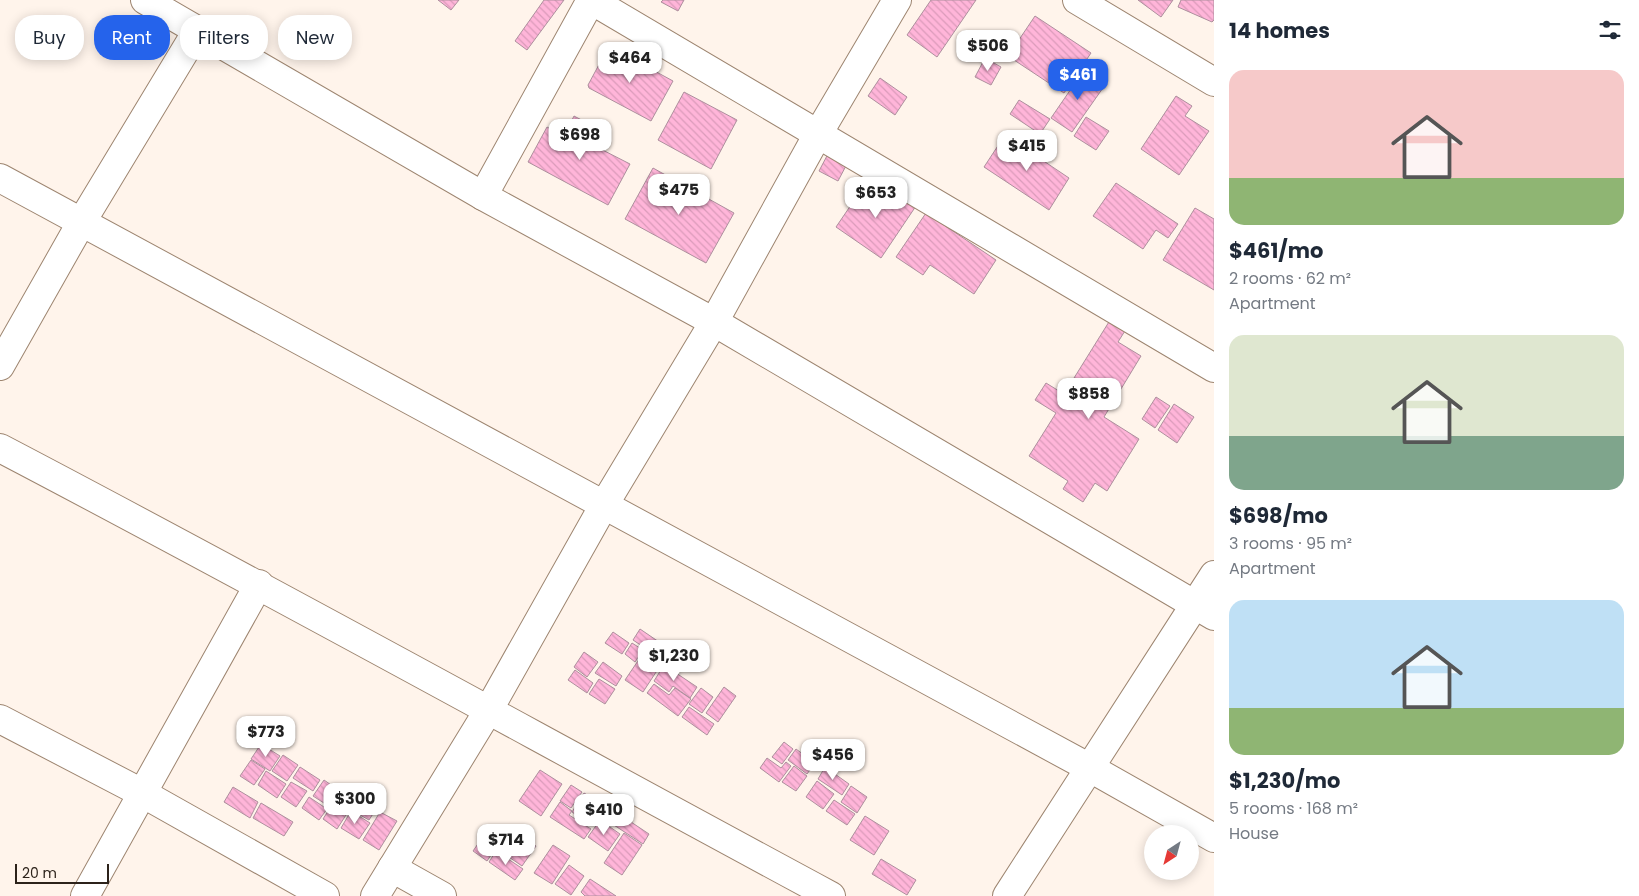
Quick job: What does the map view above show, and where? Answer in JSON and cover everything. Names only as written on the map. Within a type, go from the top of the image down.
[{"type":"street","points":[[145,0],[180,21]]},
{"type":"street","points":[[483,196],[591,0],[1214,368]]},
{"type":"street","points":[[375,896],[488,711],[604,505],[714,322],[818,134],[897,0]]},
{"type":"street","points":[[1077,0],[1214,82]]},
{"type":"street","points":[[0,366],[81,223],[180,59]]},
{"type":"street","points":[[247,60],[483,196],[714,322],[1205,610]]},
{"type":"street","points":[[0,178],[1090,768],[1214,838]]},
{"type":"street","points":[[0,448],[259,584],[488,711],[831,896]]},
{"type":"street","points":[[1007,896],[1090,768],[1205,610],[1214,575]]},
{"type":"street","points":[[85,896],[259,584]]},
{"type":"street","points":[[0,719],[142,793],[325,896]]},
{"type":"street","points":[[392,868],[442,896]]},
{"type":"building","points":[[438,0],[459,0],[451,10]]},
{"type":"building","points":[[544,0],[564,0],[527,50],[515,41]]},
{"type":"building","points":[[663,0],[684,0],[678,11],[661,2]]},
{"type":"building","points":[[931,0],[976,0],[937,57],[907,35]]},
{"type":"building","points":[[1138,0],[1173,0],[1161,17]]},
{"type":"building","points":[[1181,0],[1214,0],[1214,20],[1212,22],[1178,7]]},
{"type":"building","points":[[1035,16],[1091,53],[1064,93],[1008,56]]},
{"type":"building","points":[[609,46],[673,81],[651,121],[589,88],[588,85]]},
{"type":"building","points":[[985,58],[1001,67],[991,85],[975,77]]},
{"type":"building","points":[[1084,70],[1105,85],[1072,132],[1051,118]]},
{"type":"building","points":[[880,78],[907,97],[895,115],[868,96]]},
{"type":"building","points":[[684,92],[737,120],[711,169],[658,140]]},
{"type":"building","points":[[1176,96],[1192,106],[1185,116],[1209,131],[1179,175],[1141,149]]},
{"type":"building","points":[[1019,100],[1050,119],[1040,134],[1010,114]]},
{"type":"building","points":[[574,116],[593,126],[585,141],[630,164],[608,205],[528,162],[547,127],[564,136]]},
{"type":"building","points":[[1086,117],[1109,131],[1096,150],[1074,136]]},
{"type":"building","points":[[1005,135],[1069,178],[1049,210],[984,167]]},
{"type":"building","points":[[829,152],[848,162],[838,181],[819,171]]},
{"type":"building","points":[[653,168],[734,213],[706,263],[625,219]]},
{"type":"building","points":[[866,183],[893,201],[900,191],[918,203],[881,258],[836,227]]},
{"type":"building","points":[[1116,183],[1178,224],[1168,238],[1156,230],[1143,249],[1093,216]]},
{"type":"building","points":[[1195,208],[1214,219],[1214,290],[1163,260]]},
{"type":"building","points":[[926,213],[996,260],[974,294],[930,265],[923,275],[896,257]]},
{"type":"building","points":[[1112,317],[1128,326],[1118,342],[1141,356],[1104,417],[1139,439],[1107,491],[1095,483],[1083,502],[1063,489],[1068,481],[1029,456],[1056,413],[1035,400],[1046,383],[1085,407],[1095,391],[1074,378]]},
{"type":"building","points":[[1156,397],[1170,406],[1155,428],[1142,419]]},
{"type":"building","points":[[1174,404],[1194,417],[1177,443],[1158,430]]},
{"type":"building","points":[[640,629],[665,646],[657,656],[633,640]]},
{"type":"building","points":[[613,632],[629,643],[622,654],[605,643]]},
{"type":"building","points":[[632,643],[643,650],[635,662],[625,654]]},
{"type":"building","points":[[584,652],[598,662],[587,677],[574,667]]},
{"type":"building","points":[[644,652],[662,663],[643,692],[625,680]]},
{"type":"building","points":[[603,662],[622,676],[616,686],[595,673]]},
{"type":"building","points":[[664,665],[697,687],[690,698],[673,686],[669,692],[654,681]]},
{"type":"building","points":[[575,670],[593,683],[587,693],[568,680]]},
{"type":"building","points":[[599,679],[615,689],[605,704],[589,694]]},
{"type":"building","points":[[654,684],[669,695],[675,688],[691,699],[678,716],[647,693]]},
{"type":"building","points":[[724,687],[736,696],[718,722],[706,713]]},
{"type":"building","points":[[701,688],[713,697],[702,713],[689,704]]},
{"type":"building","points":[[689,707],[714,724],[707,735],[682,717]]},
{"type":"building","points":[[784,742],[793,749],[782,764],[772,757]]},
{"type":"building","points":[[261,744],[280,756],[270,771],[251,759]]},
{"type":"building","points":[[796,749],[815,763],[807,774],[788,760]]},
{"type":"building","points":[[283,755],[298,765],[287,781],[272,771]]},
{"type":"building","points":[[767,758],[781,768],[786,762],[791,766],[779,782],[760,768]]},
{"type":"building","points":[[251,760],[265,769],[254,785],[240,776]]},
{"type":"building","points":[[794,766],[807,776],[796,791],[782,782]]},
{"type":"building","points":[[300,767],[320,780],[313,791],[293,778]]},
{"type":"building","points":[[825,767],[849,784],[842,795],[818,779]]},
{"type":"building","points":[[540,770],[562,784],[541,816],[519,801]]},
{"type":"building","points":[[266,771],[286,784],[277,798],[258,785]]},
{"type":"building","points":[[324,780],[337,789],[327,805],[313,796]]},
{"type":"building","points":[[817,781],[834,794],[823,809],[806,797]]},
{"type":"building","points":[[291,782],[307,791],[296,807],[281,797]]},
{"type":"building","points":[[571,785],[582,792],[571,808],[560,801]]},
{"type":"building","points":[[851,786],[867,797],[857,813],[841,802]]},
{"type":"building","points":[[233,787],[258,802],[250,818],[224,802]]},
{"type":"building","points":[[342,789],[355,798],[346,812],[333,803]]},
{"type":"building","points":[[584,793],[602,804],[589,824],[572,812]]},
{"type":"building","points":[[309,797],[327,809],[319,820],[302,808]]},
{"type":"building","points":[[358,798],[376,809],[369,820],[351,810]]},
{"type":"building","points":[[834,800],[855,814],[847,825],[826,811]]},
{"type":"building","points":[[560,802],[572,811],[569,815],[591,829],[584,839],[550,817]]},
{"type":"building","points":[[261,803],[293,822],[284,836],[253,818]]},
{"type":"building","points":[[332,805],[346,815],[337,829],[323,819]]},
{"type":"building","points":[[607,806],[649,834],[643,844],[600,816]]},
{"type":"building","points":[[351,811],[370,823],[359,839],[341,828]]},
{"type":"building","points":[[380,812],[397,821],[379,850],[363,840]]},
{"type":"building","points":[[865,816],[889,831],[874,855],[850,840]]},
{"type":"building","points":[[600,820],[620,834],[608,851],[588,837]]},
{"type":"building","points":[[517,833],[536,846],[522,866],[503,853]]},
{"type":"building","points":[[624,833],[642,845],[622,875],[604,863]]},
{"type":"building","points":[[484,835],[498,845],[487,861],[473,851]]},
{"type":"building","points":[[553,845],[570,856],[552,884],[534,873]]},
{"type":"building","points":[[496,851],[523,869],[515,880],[489,862]]},
{"type":"building","points":[[881,859],[916,880],[907,895],[872,874]]},
{"type":"building","points":[[569,865],[584,876],[571,895],[555,884]]},
{"type":"building","points":[[590,879],[616,896],[585,896],[581,892]]}]
